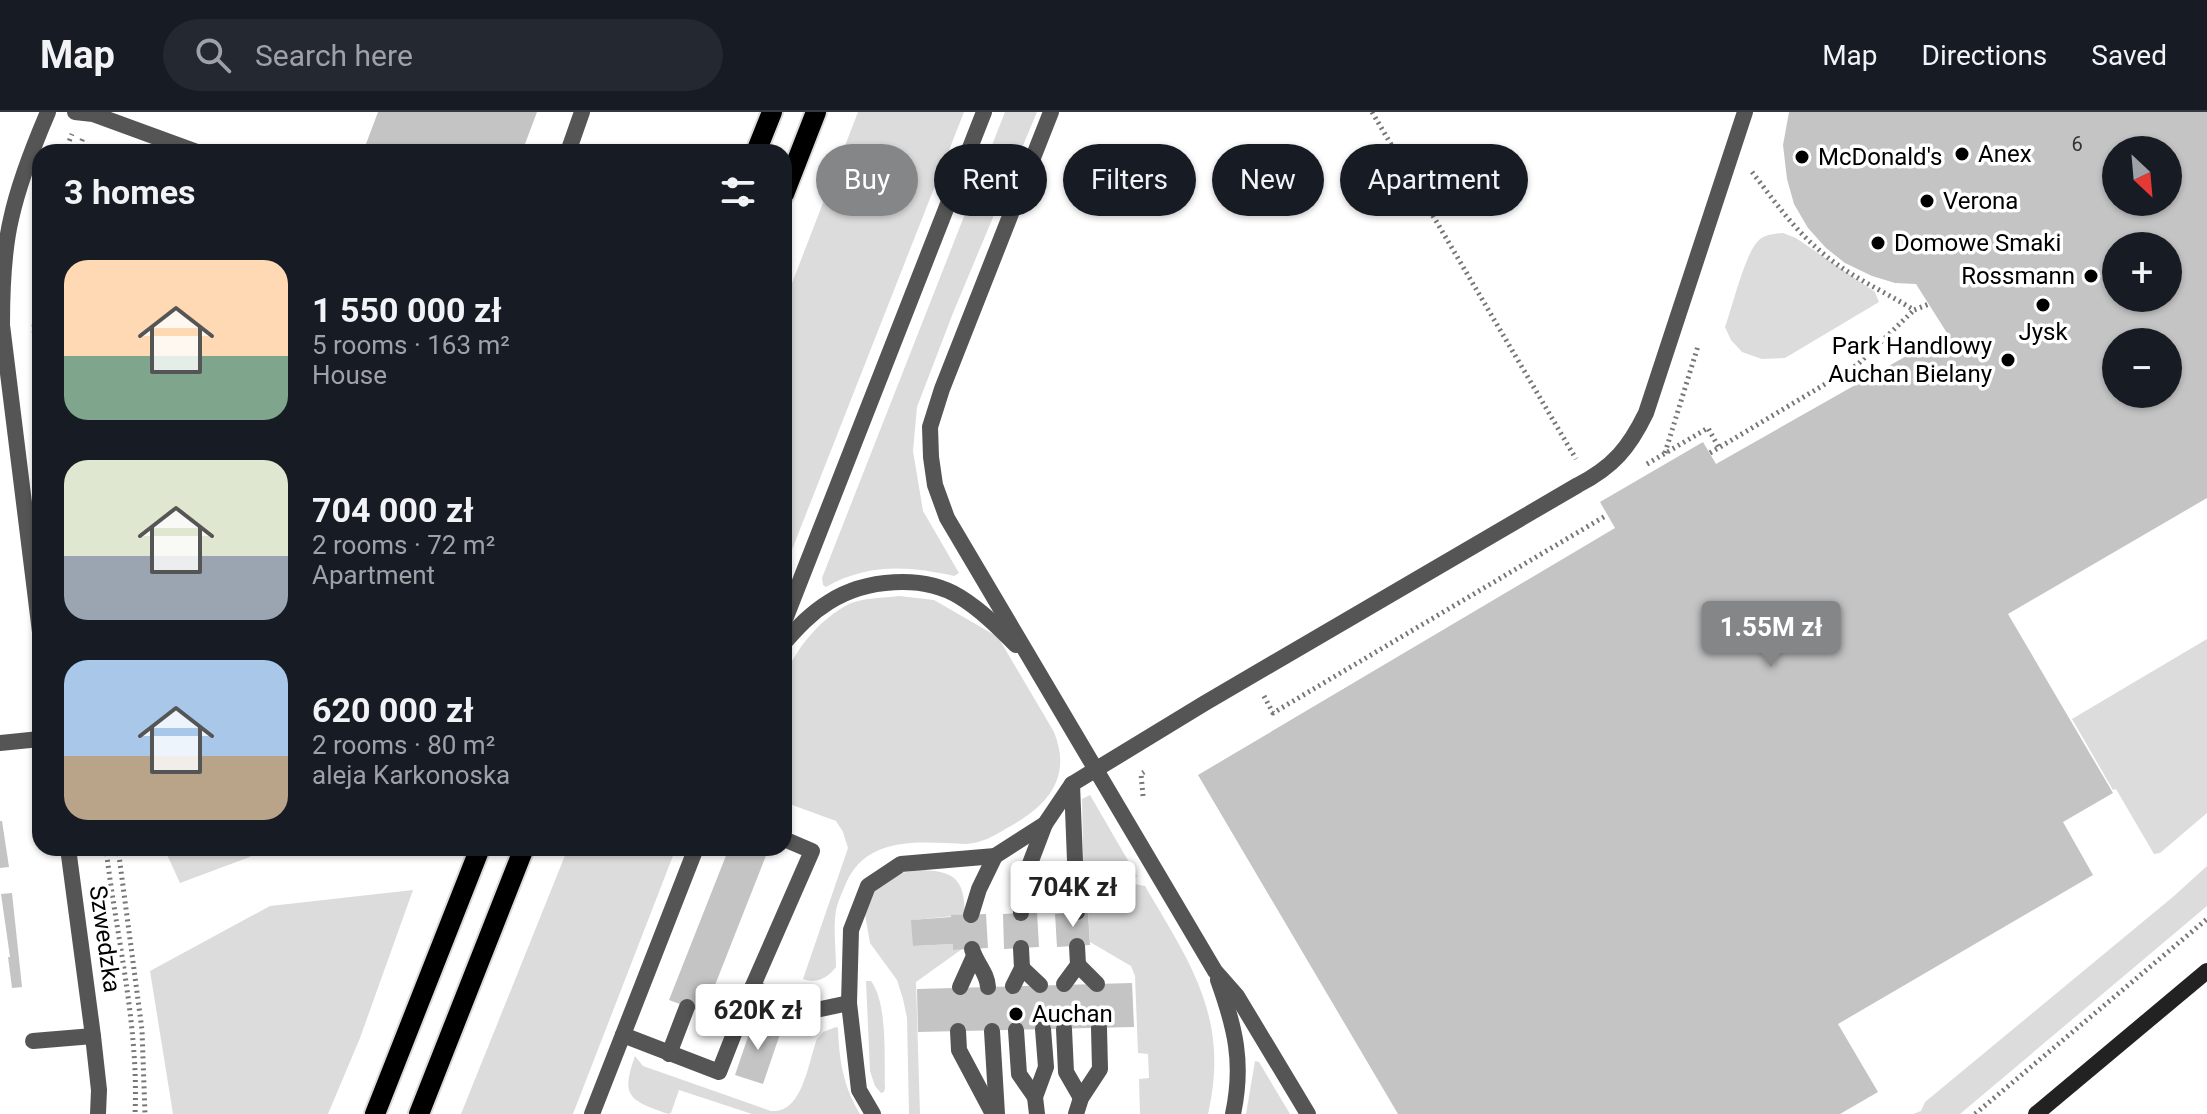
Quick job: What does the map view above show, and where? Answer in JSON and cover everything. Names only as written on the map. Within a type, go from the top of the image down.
[{"type":"main road","points":[[759,144],[772,112]]},
{"type":"main road","points":[[792,174],[816,112]]},
{"type":"main road","points":[[375,1114],[477,856]]},
{"type":"main road","points":[[419,1114],[521,856]]},
{"type":"main road","points":[[2036,1114],[2207,971]]},
{"type":"street","points":[[34,144],[48,112]]},
{"type":"street","points":[[75,112],[93,114],[175,144]]},
{"type":"street","points":[[571,144],[582,112]]},
{"type":"street","points":[[792,602],[984,112]]},
{"type":"street","points":[[1051,112],[942,389],[930,427],[935,485],[947,518],[1215,971],[1232,1019],[1238,1050],[1238,1089],[1233,1114]]},
{"type":"street","points":[[1021,913],[1020,890],[1045,824],[1072,784],[1218,695],[1599,474],[1624,452],[1646,413],[1745,112]]},
{"type":"street","points":[[32,149],[10,221],[2,287],[6,362],[32,568]]},
{"type":"street","points":[[792,634],[831,600],[859,589],[886,583],[923,583],[958,595],[993,622],[1034,664]]},
{"type":"street","points":[[0,743],[32,740]]},
{"type":"street","points":[[1072,784],[1077,912]]},
{"type":"street","points":[[873,1114],[859,1090],[849,1003],[851,930],[868,886],[901,864],[995,856],[1045,824]]},
{"type":"street","points":[[623,1035],[719,1072],[812,851],[792,842]]},
{"type":"street","name":"Szwedzka","points":[[69,856],[93,1036],[99,1090],[98,1114]]},
{"type":"street","points":[[592,1114],[693,856]]},
{"type":"street","points":[[971,915],[995,856]]},
{"type":"street","points":[[1064,984],[1078,965],[1077,946]]},
{"type":"street","points":[[1013,986],[1022,968],[1021,948]]},
{"type":"street","points":[[960,987],[973,952],[988,977],[988,987]]},
{"type":"street","points":[[1078,965],[1097,984]]},
{"type":"street","points":[[1022,968],[1040,985]]},
{"type":"street","points":[[1215,971],[1237,996],[1308,1114]]},
{"type":"street","points":[[752,988],[816,1010],[849,1003]]},
{"type":"street","points":[[669,1054],[687,1007]]},
{"type":"street","points":[[1078,1106],[1100,1069],[1099,1028]]},
{"type":"street","points":[[1036,1106],[1046,1067],[1043,1029]]},
{"type":"street","points":[[1064,1029],[1066,1072],[1078,1106]]},
{"type":"street","points":[[1016,1030],[1019,1074],[1036,1106]]},
{"type":"street","points":[[958,1031],[959,1050],[995,1114]]},
{"type":"street","points":[[992,1031],[995,1114]]},
{"type":"street","points":[[33,1041],[93,1036]]},
{"type":"path","points":[[1372,112],[1588,480]]},
{"type":"path","points":[[1752,172],[1789,221],[1818,250],[1849,273],[1914,310]]},
{"type":"path","points":[[1710,453],[1857,365],[1914,310],[1929,304]]},
{"type":"path","points":[[1642,467],[1708,428],[1719,448]]},
{"type":"path","points":[[1592,510],[1598,520]]},
{"type":"path","points":[[1273,713],[1607,515]]},
{"type":"path","points":[[107,856],[133,1027],[135,1114]]},
{"type":"path","points":[[119,856],[142,1030],[145,1114]]},
{"type":"path","points":[[1975,1114],[2207,919]]},
{"type":"shaded area","points":[[858,112],[964,112],[951,144],[934,144],[934,188],[792,550],[792,283],[818,216],[918,216],[918,144],[846,144]]},
{"type":"shaded area","points":[[1005,112],[1037,112],[1024,144],[992,144]]},
{"type":"shaded area","points":[[964,216],[994,216],[917,407],[913,451],[923,511],[959,573],[954,576],[921,570],[873,570],[826,587],[822,578]]},
{"type":"shaded area","points":[[1783,233],[1796,238],[1875,292],[1879,302],[1785,358],[1762,359],[1742,352],[1725,327],[1753,248],[1764,237]]},
{"type":"shaded area","points":[[899,596],[934,600],[998,637],[1054,732],[1060,764],[1058,777],[1044,801],[1021,820],[988,839],[966,844],[930,842],[895,845],[865,858],[853,871],[837,905],[836,967],[822,979],[813,981],[803,979],[848,848],[836,821],[792,805],[792,662],[810,635],[828,618],[860,600]]},
{"type":"shaded area","points":[[2207,639],[2207,813],[2160,853],[2154,854],[2072,719]]},
{"type":"shaded area","points":[[1090,795],[1137,876],[1114,900],[1084,901],[1082,799]]},
{"type":"shaded area","points":[[168,856],[251,856],[247,858],[180,883]]},
{"type":"shaded area","points":[[565,856],[673,856],[573,1114],[461,1114]]},
{"type":"shaded area","points":[[2207,866],[2207,906],[1960,1114],[1913,1114],[1921,1111],[1925,1102]]},
{"type":"shaded area","points":[[919,870],[941,872],[955,879],[962,892],[965,915],[912,920],[914,946],[953,944],[953,950],[962,949],[916,982],[920,1114],[909,1114],[907,1018],[903,999],[897,980],[870,943],[865,914],[871,893],[895,874]]},
{"type":"shaded area","points":[[1135,884],[1145,886],[1177,941],[1202,994],[1214,1049],[1208,1114],[1140,1114],[1139,1079],[1149,1078],[1148,1054],[1138,1053],[1135,976],[1131,966],[1090,942],[1088,905],[1115,903]]},
{"type":"shaded area","points":[[413,890],[360,1038],[328,1114],[173,1114],[150,971],[270,906]]},
{"type":"shaded area","points":[[866,981],[871,981],[876,991],[883,1017],[885,1088],[881,1093],[870,1071]]},
{"type":"shaded area","points":[[836,1027],[846,1083],[860,1114],[752,1114],[679,1090],[668,1114],[637,1101],[629,1089],[628,1081],[635,1056],[643,1066],[771,1111],[782,1110],[797,1096],[803,1085],[817,1039],[823,1032]]},
{"type":"shaded area","points":[[1255,1061],[1259,1062],[1290,1114],[1246,1114]]},
{"type":"building","points":[[378,112],[537,112],[525,144],[366,144]]},
{"type":"building","points":[[1789,112],[2207,112],[2207,498],[2008,614],[2113,793],[2063,822],[2093,875],[1838,1024],[1878,1092],[1840,1114],[1398,1114],[1198,775],[1615,528],[1600,502],[1703,442],[1716,464],[1947,333],[1916,284],[1895,283],[1872,276],[1845,263],[1826,248],[1808,228],[1794,204],[1783,145]]},
{"type":"building","points":[[0,821],[9,867],[0,868]]},
{"type":"building","points":[[726,856],[766,856],[704,1013],[669,1000]]},
{"type":"building","points":[[12,893],[22,987],[12,988],[1,894]]},
{"type":"building","points":[[1088,911],[1090,945],[1057,947],[1055,914]]},
{"type":"building","points":[[1037,912],[1039,947],[1004,949],[1003,914]]},
{"type":"building","points":[[986,914],[988,948],[953,950],[953,944],[913,946],[911,920]]},
{"type":"building","points":[[1132,983],[1134,1027],[918,1032],[917,989]]},
{"type":"building","points":[[754,1019],[782,1028],[763,1084],[735,1075]]},
{"type":"place","name":"Anex","points":[[1962,154]]},
{"type":"place","name":"McDonald's","points":[[1802,157]]},
{"type":"place","name":"Verona","points":[[1927,201]]},
{"type":"place","name":"Domowe Smaki","points":[[1878,243]]},
{"type":"place","name":"Rossmann","points":[[2091,276]]},
{"type":"place","name":"Jysk","points":[[2043,305]]},
{"type":"place","name":"Park Handlowy Auchan Bielany","points":[[2008,360]]},
{"type":"place","name":"Auchan","points":[[1016,1014]]}]
